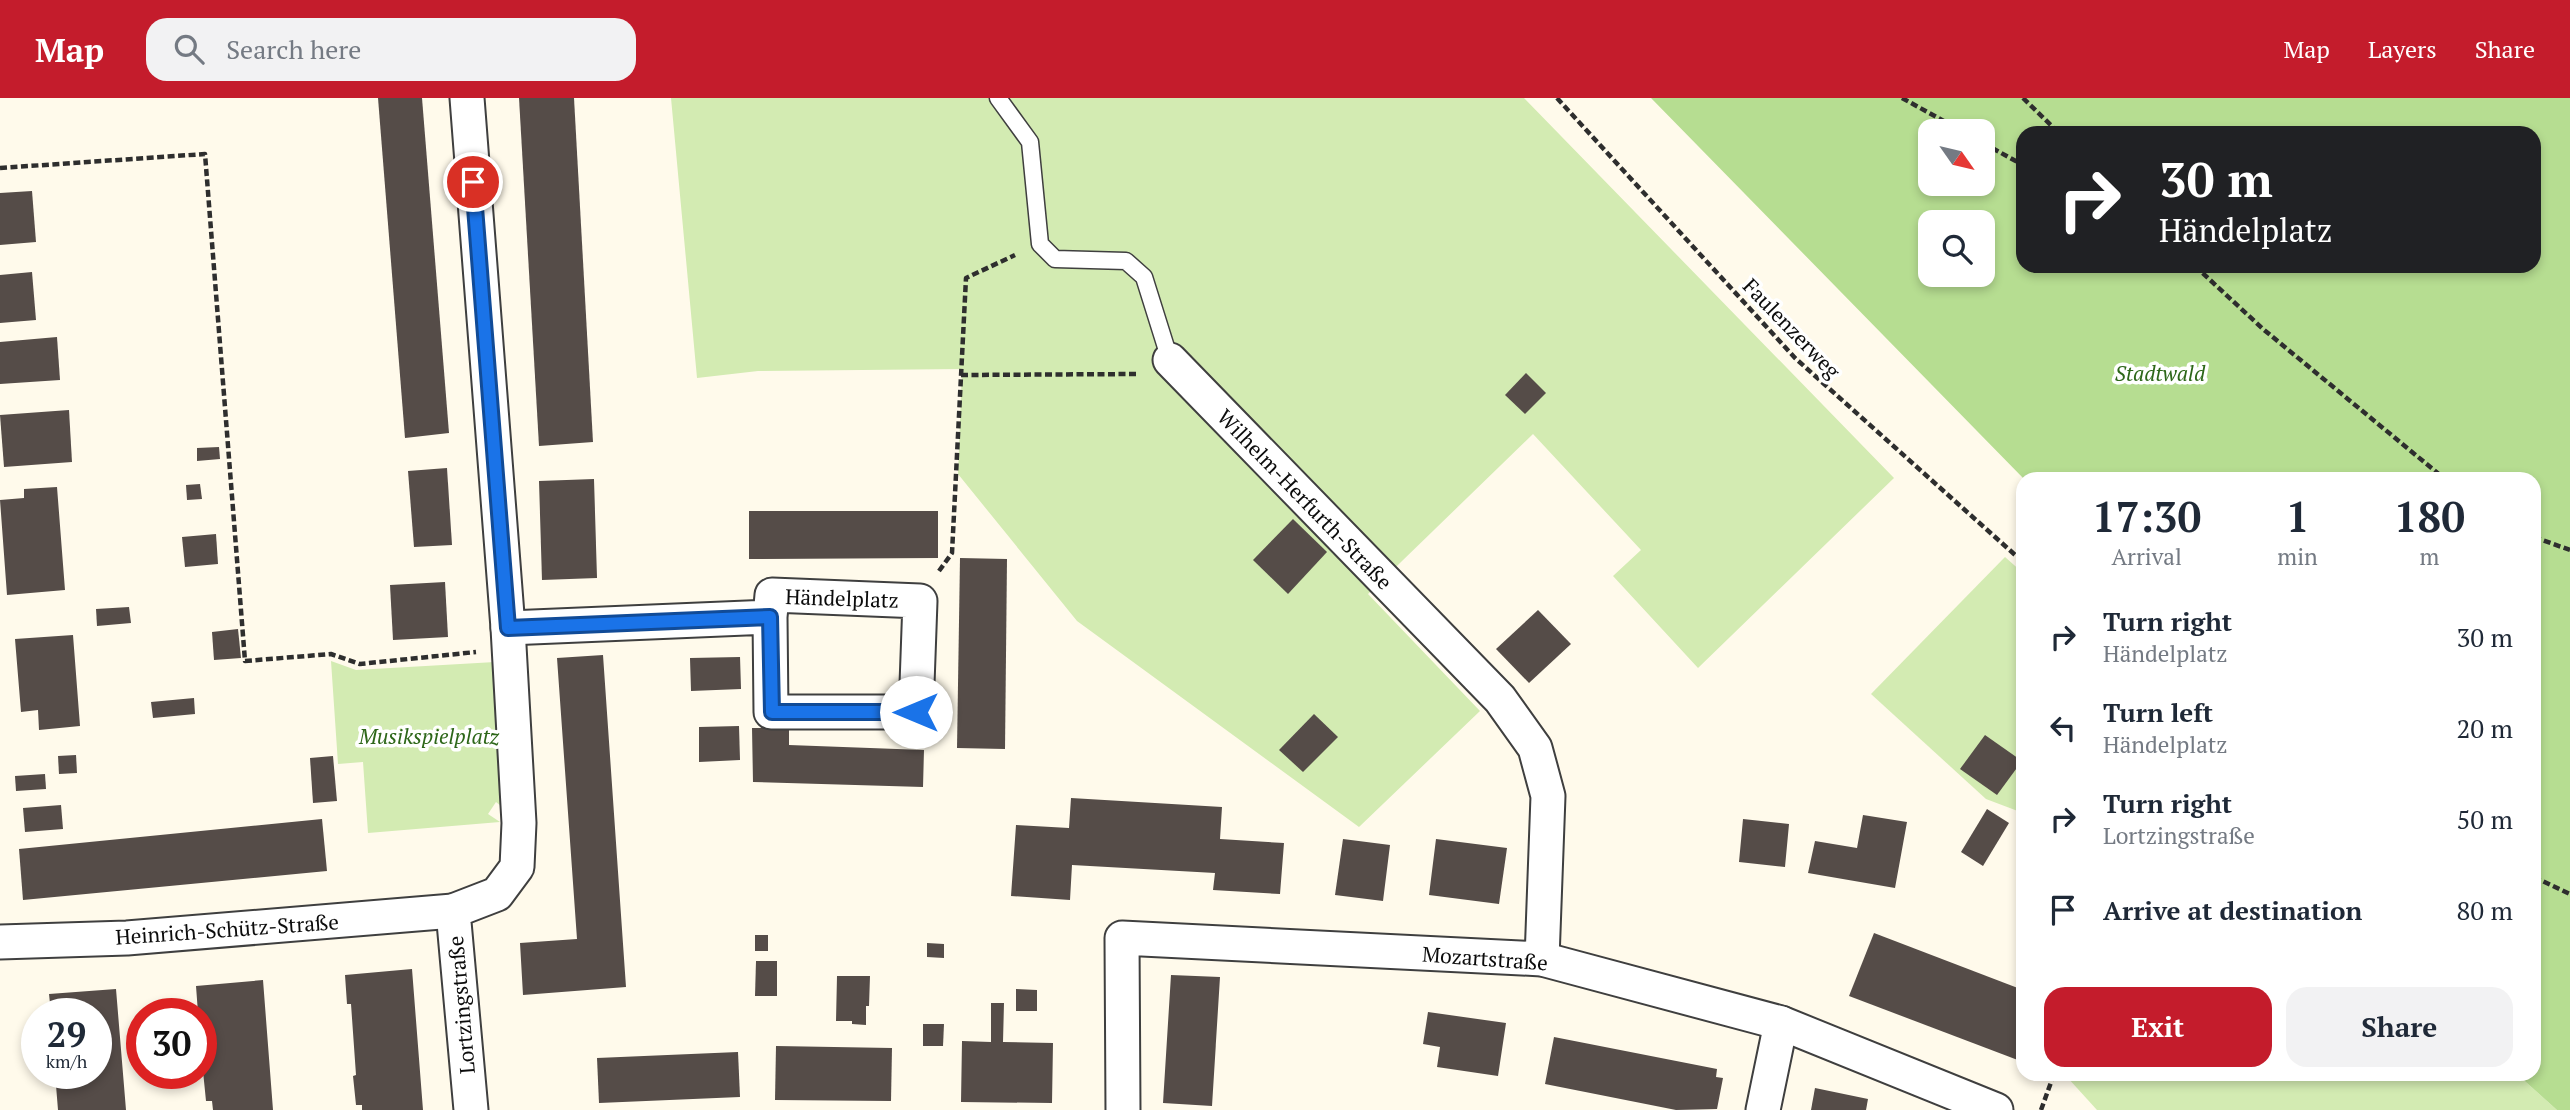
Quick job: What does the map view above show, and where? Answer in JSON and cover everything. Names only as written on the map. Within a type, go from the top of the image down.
[{"type":"street","name":"Lortzingstraße","points":[[467,98],[508,638],[519,823],[517,866],[497,894],[453,911],[471,1110]]},
{"type":"street","name":"Wilhelm-Herfurth-Straße","points":[[1170,360],[1500,699],[1535,748],[1548,796],[1542,959]]},
{"type":"street","name":"Händelplatz","points":[[772,595],[920,601],[916,712],[772,712],[770,617],[772,595]]},
{"type":"street","name":"Händelplatz","points":[[508,638],[770,617]]},
{"type":"street","name":"Heinrich-Schütz-Straße","points":[[0,942],[127,938],[453,911]]},
{"type":"street","name":"Mozartstraße","points":[[1123,1110],[1122,938],[1542,959],[1781,1023],[1996,1110]]},
{"type":"street","points":[[1763,1110],[1781,1023]]},
{"type":"lane","points":[[998,98],[1030,142],[1040,244]]},
{"type":"lane","name":"Wilhelm-Herfurth-Straße","points":[[1040,244],[1055,259],[1126,261],[1144,277],[1170,360]]},
{"type":"path","name":"Faulenzerweg","points":[[1556,98],[1795,358],[2016,556]]},
{"type":"path","points":[[1902,98],[1940,119]]},
{"type":"path","points":[[2024,98],[2052,126]]},
{"type":"path","points":[[1995,150],[2016,161]]},
{"type":"path","points":[[0,168],[205,154],[245,661],[331,654],[360,664],[508,638]]},
{"type":"path","points":[[920,601],[952,552],[966,278],[1040,244]]},
{"type":"path","points":[[2203,273],[2263,329],[2436,472]]},
{"type":"path","points":[[961,375],[1153,374],[1170,360]]},
{"type":"path","points":[[2541,540],[2570,550]]},
{"type":"path","points":[[2541,880],[2570,894]]},
{"type":"path","points":[[2041,1110],[2051,1081]]},
{"type":"green space","points":[[671,98],[1524,98],[1894,478],[1698,668],[1613,576],[1641,550],[1533,434],[1368,594],[1480,711],[1359,827],[1077,621],[958,474],[962,369],[758,371],[697,378]]},
{"type":"green space","name":"Stadtwald","points":[[1651,98],[2570,98],[2570,1110],[2557,1110],[2525,1081],[2541,1081],[2541,472],[2017,472]]},
{"type":"green space","points":[[2005,557],[2016,567],[2016,810],[1986,799],[1871,694]]},
{"type":"green space","name":"Musikspielplatz","points":[[331,661],[356,670],[495,662],[506,810],[496,802],[488,814],[500,822],[368,833],[363,762],[338,764]]},
{"type":"green space","points":[[2071,1081],[2525,1081],[2557,1110],[2097,1110]]},
{"type":"building","points":[[378,98],[422,98],[449,433],[405,438]]},
{"type":"building","points":[[519,98],[574,98],[593,442],[539,446]]},
{"type":"building","points":[[32,191],[36,242],[0,245],[0,193]]},
{"type":"building","points":[[32,272],[36,320],[0,323],[0,275]]},
{"type":"building","points":[[57,337],[60,380],[0,384],[0,342]]},
{"type":"building","points":[[1526,373],[1546,393],[1525,414],[1505,395]]},
{"type":"building","points":[[69,410],[72,462],[4,467],[0,415]]},
{"type":"building","points":[[219,447],[220,459],[197,461],[197,448]]},
{"type":"building","points":[[447,468],[452,545],[414,547],[408,471]]},
{"type":"building","points":[[594,479],[597,578],[542,580],[539,481]]},
{"type":"building","points":[[200,484],[202,499],[187,500],[186,485]]},
{"type":"building","points":[[57,487],[65,590],[7,595],[0,500],[24,498],[24,489]]},
{"type":"building","points":[[749,511],[938,511],[938,558],[749,559]]},
{"type":"building","points":[[1293,519],[1327,552],[1288,594],[1253,560]]},
{"type":"building","points":[[216,534],[218,564],[185,567],[182,537]]},
{"type":"building","points":[[960,558],[1007,559],[1005,749],[957,748]]},
{"type":"building","points":[[445,582],[448,637],[393,640],[390,585]]},
{"type":"building","points":[[129,607],[131,623],[97,626],[96,609]]},
{"type":"building","points":[[1538,610],[1571,644],[1529,683],[1496,649]]},
{"type":"building","points":[[238,629],[241,658],[214,660],[212,632]]},
{"type":"building","points":[[73,635],[80,726],[39,730],[38,710],[21,712],[15,639]]},
{"type":"building","points":[[603,655],[626,987],[523,995],[520,943],[577,939],[557,658]]},
{"type":"building","points":[[740,657],[741,689],[691,691],[690,658]]},
{"type":"building","points":[[194,698],[195,714],[153,718],[151,702]]},
{"type":"building","points":[[1314,714],[1338,737],[1303,772],[1279,750]]},
{"type":"building","points":[[739,726],[740,760],[699,762],[699,727]]},
{"type":"building","points":[[752,728],[789,728],[789,745],[924,750],[923,787],[753,782]]},
{"type":"building","points":[[1985,735],[2016,757],[2016,769],[1997,795],[1960,769]]},
{"type":"building","points":[[76,755],[77,773],[59,774],[58,756]]},
{"type":"building","points":[[333,756],[337,801],[313,803],[310,758]]},
{"type":"building","points":[[45,774],[46,789],[16,791],[15,776]]},
{"type":"building","points":[[1071,798],[1222,807],[1220,839],[1284,843],[1280,894],[1213,890],[1215,873],[1072,865],[1070,900],[1011,896],[1016,825],[1069,828]]},
{"type":"building","points":[[61,805],[63,829],[25,832],[23,808]]},
{"type":"building","points":[[1987,809],[2009,823],[1983,866],[1961,852]]},
{"type":"building","points":[[1863,815],[1907,822],[1895,888],[1808,873],[1815,841],[1857,848]]},
{"type":"building","points":[[322,819],[327,871],[23,900],[19,849]]},
{"type":"building","points":[[1743,819],[1789,824],[1785,867],[1739,862]]},
{"type":"building","points":[[1343,839],[1390,845],[1383,901],[1335,895]]},
{"type":"building","points":[[1436,839],[1507,848],[1499,904],[1429,895]]},
{"type":"building","points":[[1874,933],[2016,987],[2016,1059],[1849,996]]},
{"type":"building","points":[[755,935],[768,935],[768,951],[755,951]]},
{"type":"building","points":[[927,943],[944,944],[944,958],[927,957]]},
{"type":"building","points":[[756,961],[777,961],[777,996],[755,996]]},
{"type":"building","points":[[412,969],[423,1110],[362,1110],[362,1105],[356,1105],[351,1004],[347,1004],[345,975]]},
{"type":"building","points":[[1171,975],[1220,977],[1212,1106],[1163,1103]]},
{"type":"building","points":[[837,976],[870,976],[866,1025],[852,1024],[852,1021],[836,1021]]},
{"type":"building","points":[[263,980],[273,1110],[213,1110],[212,1101],[206,1101],[205,1089],[217,1089],[217,998],[197,998],[196,986]]},
{"type":"building","points":[[116,989],[126,1110],[58,1110],[56,1089],[112,1089],[112,998],[49,998],[49,994]]},
{"type":"building","points":[[1016,989],[1037,990],[1037,1011],[1016,1011]]},
{"type":"building","points":[[991,1003],[1004,1003],[1003,1042],[1053,1043],[1052,1103],[961,1102],[962,1041],[991,1042]]},
{"type":"building","points":[[1428,1012],[1506,1023],[1498,1076],[1437,1067],[1440,1047],[1423,1044]]},
{"type":"building","points":[[923,1024],[944,1024],[943,1046],[923,1046]]},
{"type":"building","points":[[1554,1037],[1717,1069],[1716,1077],[1723,1078],[1717,1109],[1676,1110],[1545,1084]]},
{"type":"building","points":[[776,1046],[892,1048],[891,1101],[775,1100]]},
{"type":"building","points":[[738,1052],[740,1097],[599,1103],[597,1058]]},
{"type":"building","points":[[1815,1088],[1868,1099],[1866,1110],[1811,1110]]},
{"type":"route","points":[[473,182],[508,628],[770,617],[772,712],[916,712]]}]
